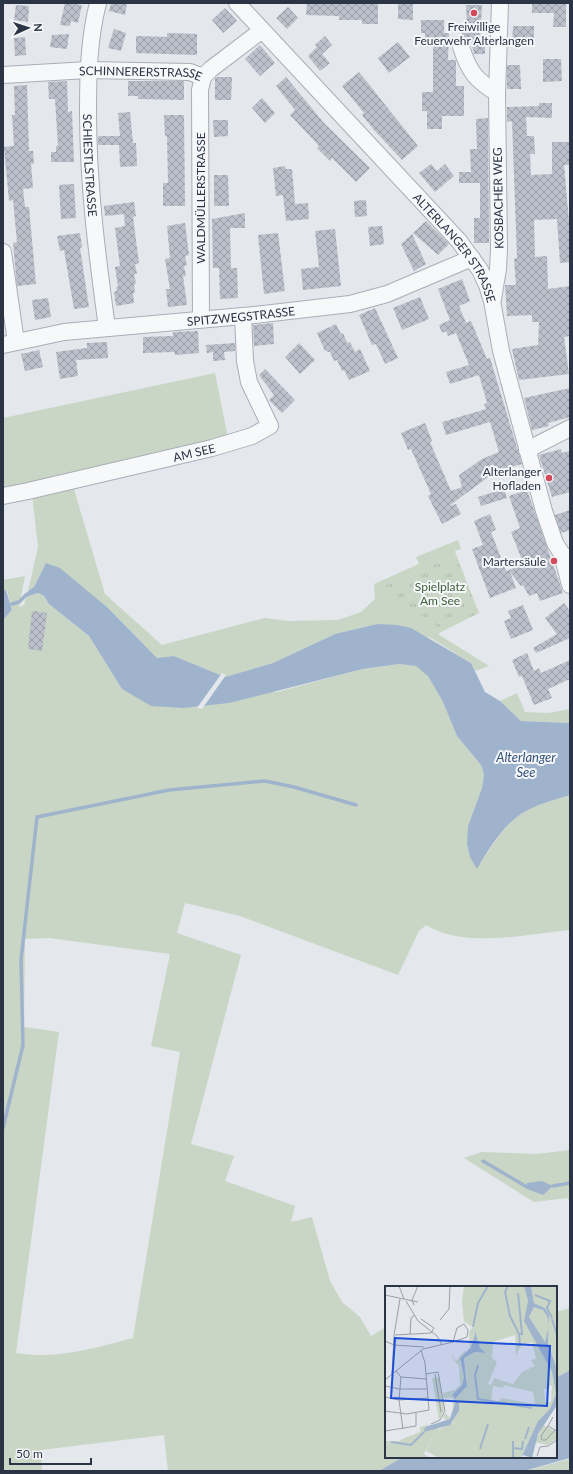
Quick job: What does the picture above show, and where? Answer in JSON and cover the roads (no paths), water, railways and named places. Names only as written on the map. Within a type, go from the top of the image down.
[{"type":"street","name":"SCHIESTLSTRASSE","points":[[98,3],[88,70],[89,180],[107,328]]},
{"type":"street","name":"ALTERLANGER STRASSE","points":[[237,3],[261,31],[445,226],[472,258],[487,285],[492,301],[501,351],[527,450],[550,528],[566,558],[570,585]]},
{"type":"street","name":"KOSBACHER WEG","points":[[492,301],[498,269],[499,250],[497,94],[500,3]]},
{"type":"street","name":"SCHINNERERSTRASSE","points":[[3,74],[88,70],[190,72],[203,77],[211,69],[261,31]]},
{"type":"street","points":[[461,47],[468,67],[476,79],[497,94]]},
{"type":"street","name":"WALDMÜLLERSTRASSE","points":[[200,319],[200,90],[203,77]]},
{"type":"street","points":[[3,252],[9,343]]},
{"type":"street","name":"SPITZWEGSTRASSE","points":[[9,343],[64,332],[243,316],[350,304],[369,300],[402,289],[472,258]]},
{"type":"street","name":"AM SEE","points":[[3,496],[28,492],[212,448],[252,436],[270,426],[254,395],[248,377],[245,361],[243,316]]},
{"type":"street","points":[[527,450],[570,428]]},
{"type":"water","name":"Alterlanger See","points":[[46,563],[60,568],[108,608],[157,658],[174,656],[225,677],[273,663],[335,634],[377,624],[397,625],[411,628],[471,663],[485,692],[500,701],[521,721],[570,723],[570,795],[532,808],[514,819],[496,839],[477,869],[470,857],[467,844],[468,826],[482,788],[484,774],[481,765],[457,736],[442,700],[428,676],[416,666],[399,664],[363,669],[229,703],[183,708],[151,706],[122,689],[89,636],[49,604],[44,596],[38,593],[26,597],[28,591],[34,587]]},
{"type":"water","points":[[3,590],[6,590],[12,610],[3,620]]},
{"type":"water","points":[[542,1181],[553,1186],[543,1195],[527,1189],[527,1183]]},
{"type":"water","points":[[570,1370],[570,1458],[524,1471],[379,1471],[401,1458],[557,1458],[557,1377]]},
{"type":"waterway","points":[[12,604],[19,602],[27,594]]},
{"type":"waterway","points":[[3,1128],[23,1045],[21,960],[37,817],[169,790],[265,781],[294,787],[356,805]]},
{"type":"waterway","points":[[483,1161],[527,1187]]},
{"type":"waterway","points":[[553,1186],[570,1183]]},
{"type":"place","name":"Freiwillige Feuerwehr Alterlangen","points":[[474,13]]},
{"type":"place","name":"Alterlanger Hofladen","points":[[549,478]]},
{"type":"place","name":"Martersäule","points":[[554,561]]},
{"type":"park label","name":"Spielplatz Am See","points":[[440,593]]}]
